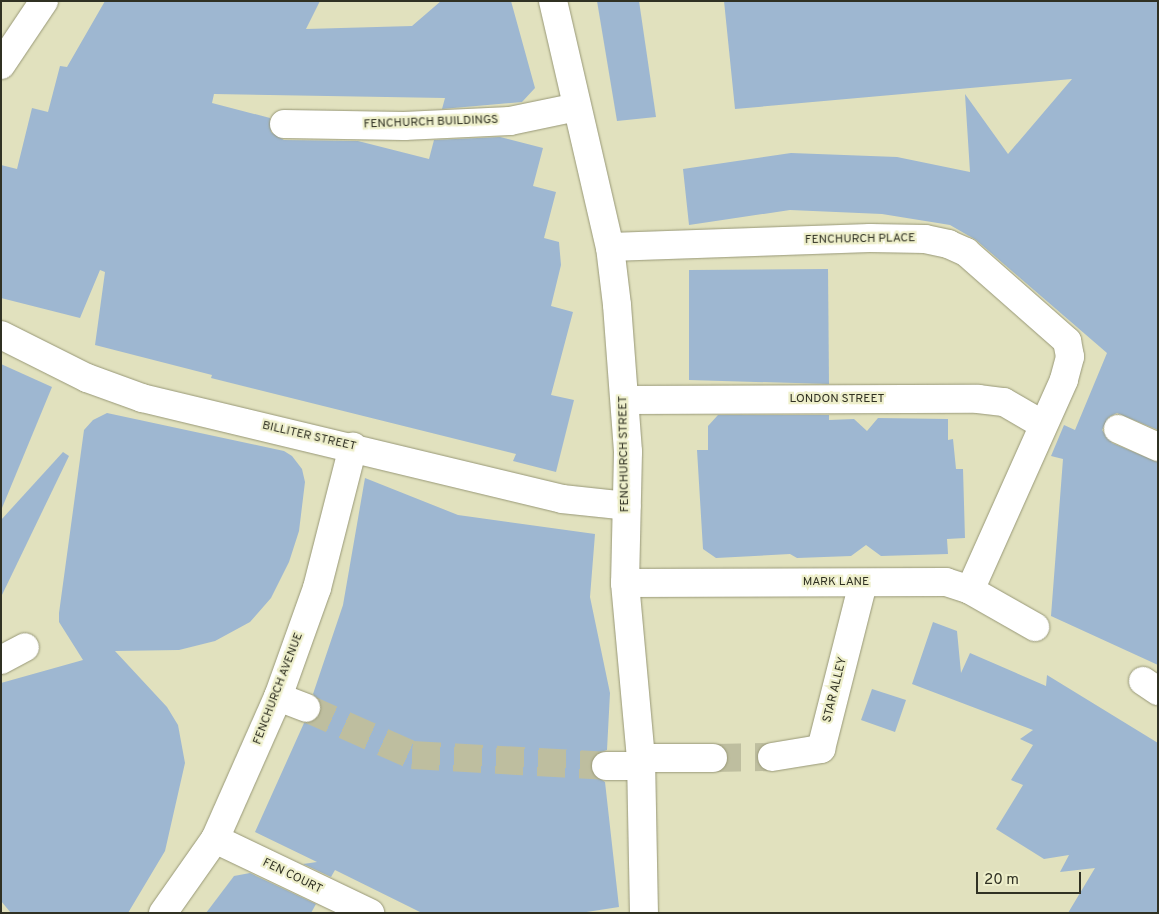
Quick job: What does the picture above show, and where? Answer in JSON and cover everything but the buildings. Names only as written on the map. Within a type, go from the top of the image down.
[{"type":"street","points":[[1,65],[44,1]]},
{"type":"street","name":"FENCHURCH STREET","points":[[553,1],[610,247],[625,400],[627,506],[625,583],[642,762],[644,913]]},
{"type":"street","name":"FENCHURCH BUILDINGS","points":[[284,124],[404,126],[510,121],[577,107]]},
{"type":"street","name":"FENCHURCH PLACE","points":[[610,247],[870,238],[925,239],[948,244],[966,252],[1067,341],[1070,357],[1047,414]]},
{"type":"street","name":"BILLITER STREET","points":[[1,336],[87,378],[142,398],[353,447],[450,473],[562,499],[627,506]]},
{"type":"street","name":"LONDON STREET","points":[[625,400],[978,399],[1004,402],[1047,414]]},
{"type":"street","points":[[970,590],[1047,414]]},
{"type":"street","points":[[1118,429],[1158,448]]},
{"type":"street","name":"FENCHURCH AVENUE","points":[[163,913],[215,839],[278,697],[317,588],[353,447]]},
{"type":"street","name":"MARK LANE","points":[[625,583],[946,582],[970,590],[1035,627]]},
{"type":"street","name":"STAR ALLEY","points":[[772,758],[821,749],[863,583]]},
{"type":"street","points":[[1,660],[25,647]]},
{"type":"street","points":[[278,697],[306,708]]},
{"type":"street","points":[[606,766],[713,758]]},
{"type":"street","name":"FEN COURT","points":[[215,839],[370,913]]},
{"type":"tunnel","points":[[306,708],[412,755],[606,766]]},
{"type":"tunnel","points":[[713,758],[772,757]]}]
